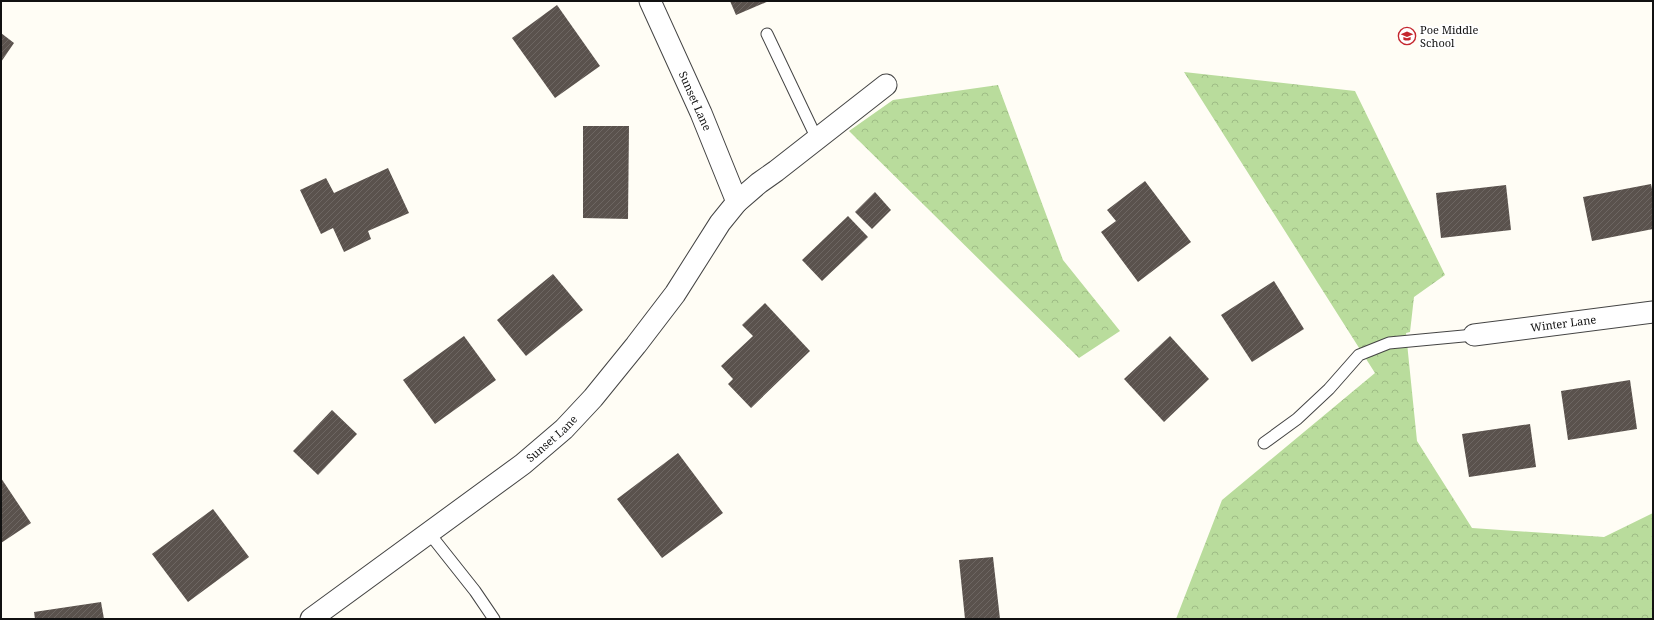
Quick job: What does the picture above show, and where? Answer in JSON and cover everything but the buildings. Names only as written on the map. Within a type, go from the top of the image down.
[{"type":"street","name":"Sunset Lane","points":[[650,1],[701,113],[737,202]]},
{"type":"street","name":"Sunset Lane","points":[[311,619],[523,464],[564,429],[593,398],[675,294],[720,223],[737,202],[759,182],[886,85]]},
{"type":"street","name":"Winter Lane","points":[[1474,335],[1653,312]]},
{"type":"lane","points":[[767,34],[817,139]]},
{"type":"lane","points":[[1264,443],[1297,419],[1329,389],[1359,355],[1389,343],[1474,335]]},
{"type":"lane","points":[[429,533],[475,591],[494,619]]},
{"type":"green space","points":[[1184,72],[1355,91],[1445,275],[1414,297],[1410,332],[1406,333],[1417,441],[1472,528],[1604,537],[1653,513],[1653,619],[1176,619],[1222,500],[1375,373]]},
{"type":"green space","points":[[998,85],[1063,260],[1120,331],[1079,358],[849,131],[893,100]]},
{"type":"place","name":"Poe Middle School","points":[[1407,36]]}]
